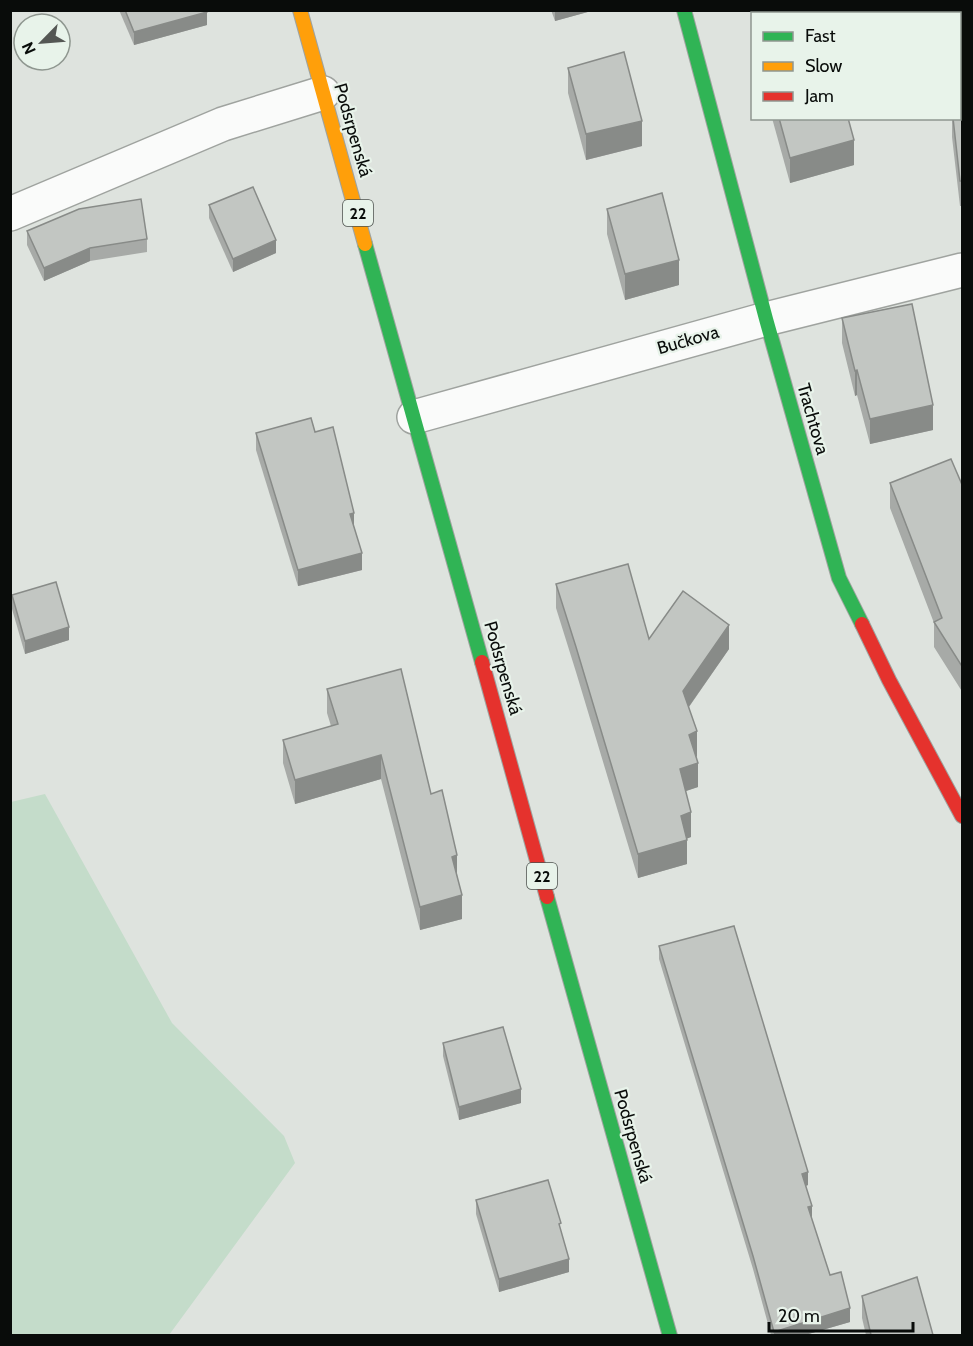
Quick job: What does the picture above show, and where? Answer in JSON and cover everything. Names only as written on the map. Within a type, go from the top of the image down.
[{"type":"main road","name":"Podsrpenská","points":[[300,10],[670,1335]]},
{"type":"main road","name":"Trachtova","points":[[684,10],[766,319],[839,578],[889,680],[963,816]]},
{"type":"street","points":[[10,214],[223,124],[323,93]]},
{"type":"street","name":"Bučkova","points":[[414,417],[766,319],[963,270]]},
{"type":"green space","points":[[45,794],[172,1023],[284,1136],[295,1163],[169,1335],[11,1335],[11,802]]},
{"type":"building","points":[[125,10],[207,10],[207,12],[134,32]]},
{"type":"building","points":[[624,52],[642,121],[586,134],[568,68]]},
{"type":"building","points":[[961,111],[963,111],[963,181],[960,181],[953,120],[961,120]]},
{"type":"building","points":[[780,120],[849,120],[854,140],[790,158]]},
{"type":"building","points":[[253,187],[276,240],[233,259],[209,205]]},
{"type":"building","points":[[662,193],[679,260],[625,274],[607,209]]},
{"type":"building","points":[[141,199],[147,239],[90,248],[44,268],[27,231],[79,209]]},
{"type":"building","points":[[912,304],[933,405],[870,419],[842,318]]},
{"type":"building","points":[[311,418],[315,432],[333,427],[354,513],[350,514],[362,553],[298,570],[256,433]]},
{"type":"building","points":[[951,459],[963,487],[963,668],[934,622],[942,618],[890,483]]},
{"type":"building","points":[[628,564],[649,639],[683,591],[729,625],[683,691],[697,731],[689,735],[698,763],[680,769],[691,812],[681,816],[687,840],[638,854],[556,584]]},
{"type":"building","points":[[56,582],[69,627],[25,641],[12,595]]},
{"type":"building","points":[[401,669],[431,794],[442,790],[457,855],[452,857],[462,895],[420,907],[381,755],[295,780],[283,740],[338,724],[327,689]]},
{"type":"building","points":[[734,926],[808,1172],[802,1174],[812,1206],[808,1207],[830,1275],[841,1272],[850,1308],[774,1332],[659,946]]},
{"type":"building","points":[[503,1027],[521,1089],[459,1107],[443,1043]]},
{"type":"building","points":[[548,1180],[569,1259],[499,1279],[476,1200]]},
{"type":"building","points":[[917,1277],[933,1335],[871,1335],[862,1296]]},
{"type":"traffic: fast","points":[[684,10],[766,319],[839,578],[862,624]]},
{"type":"traffic: fast","points":[[365,244],[482,662]]},
{"type":"traffic: fast","points":[[547,897],[670,1336]]},
{"type":"traffic: slow","points":[[300,10],[365,244]]},
{"type":"traffic: jam","points":[[862,624],[889,680],[962,816]]},
{"type":"traffic: jam","points":[[482,662],[547,897]]}]
